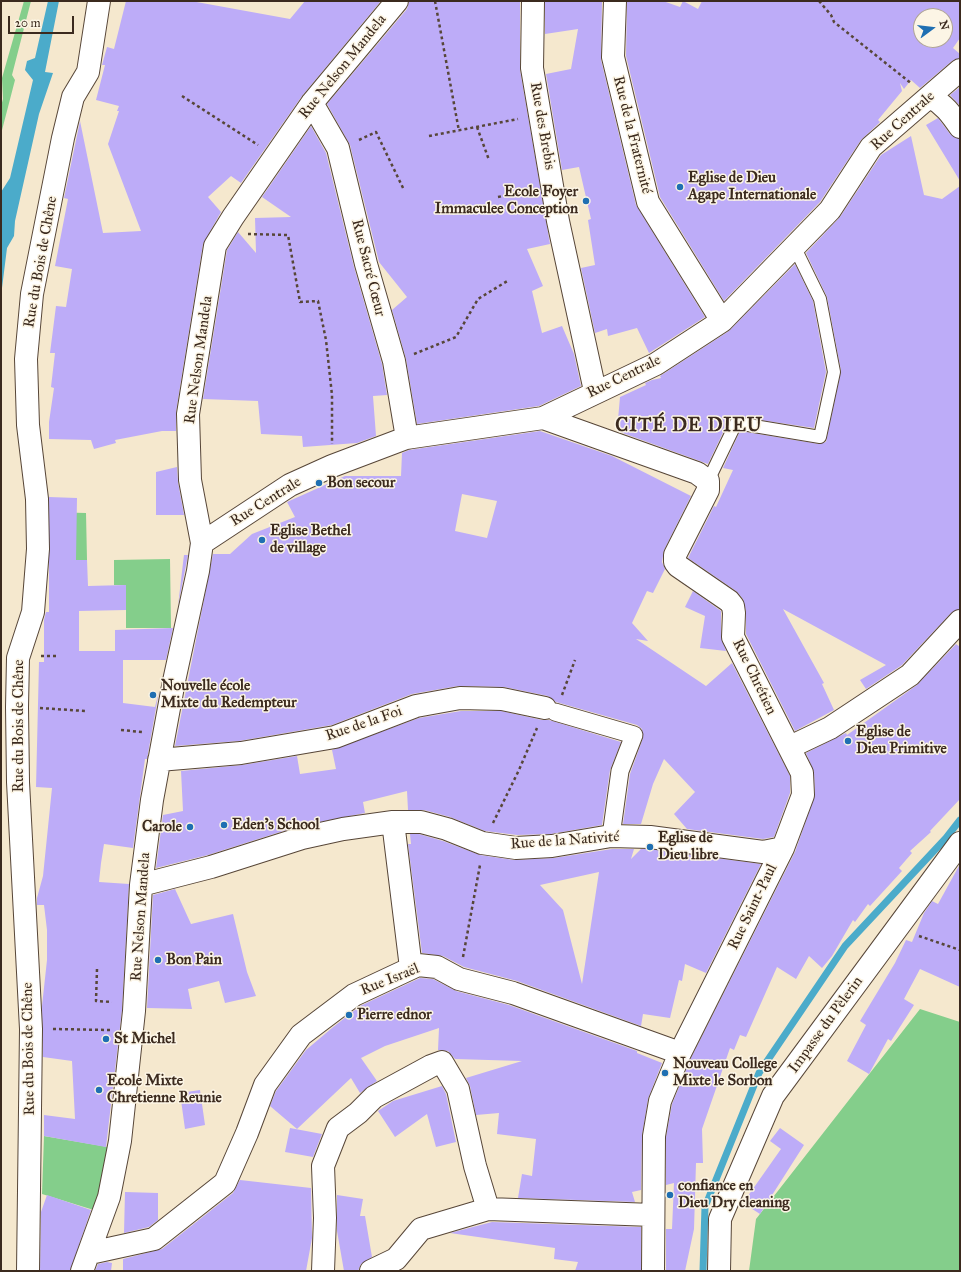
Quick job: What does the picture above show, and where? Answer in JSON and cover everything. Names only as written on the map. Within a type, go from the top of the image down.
[{"type":"street","name":"Rue du Bois de Chêne","points":[[28,1271],[31,1029],[18,782],[17,706],[18,658],[32,612],[38,549],[37,499],[28,425],[26,367],[32,294],[63,138],[74,96],[88,72],[99,1]]},
{"type":"street","name":"Rue Nelson Mandela","points":[[86,1262],[109,1197],[120,1141],[132,1030],[141,885],[159,760],[174,681],[198,571],[202,543],[190,480],[188,414],[215,246],[312,103],[397,1]]},
{"type":"street","name":"Rue des Brebis","points":[[533,1],[532,68],[552,185],[595,391]]},
{"type":"street","name":"Rue de la Fraternité","points":[[615,1],[613,57],[648,202],[722,321]]},
{"type":"street","name":"Rue Centrale","points":[[202,543],[290,485],[332,466],[407,438],[543,418],[595,391],[656,364],[722,321],[830,210],[871,147],[960,70]]},
{"type":"street","points":[[930,97],[940,102],[948,109],[960,128]]},
{"type":"street","name":"Rue Sacré Cœur","points":[[312,103],[338,148],[366,264],[394,361],[407,438]]},
{"type":"street","points":[[543,418],[697,473],[708,481]]},
{"type":"street","name":"Rue Chrétien","points":[[708,481],[708,490],[675,555],[675,562],[678,566],[729,600],[733,606],[733,637],[790,748]]},
{"type":"street","points":[[790,748],[830,728],[910,676],[960,621]]},
{"type":"street","name":"Rue de la Foi","points":[[159,760],[241,753],[335,737],[416,706],[460,698],[502,699],[550,710]]},
{"type":"street","points":[[550,710],[634,735],[620,771],[611,836]]},
{"type":"street","name":"Rue Saint-Paul","points":[[653,1271],[654,1136],[660,1100],[680,1053],[782,848],[803,795],[802,773],[790,748]]},
{"type":"street","points":[[393,822],[411,968]]},
{"type":"street","name":"Rue de la Nativité","points":[[141,885],[211,867],[302,838],[343,829],[393,822],[421,822],[447,829],[482,843],[516,848],[552,846],[611,836],[650,837],[763,852],[782,848]]},
{"type":"street","name":"Impasse du Pèlerin","points":[[719,1271],[720,1219],[773,1096],[960,843]]},
{"type":"street","name":"Rue Israël","points":[[86,1262],[154,1239],[225,1183],[247,1134],[265,1085],[301,1035],[354,995],[418,965],[437,967],[459,979],[513,993],[680,1053]]},
{"type":"street","points":[[323,1271],[326,1218],[323,1166],[338,1128],[358,1113],[374,1097],[431,1066],[442,1062],[458,1089],[475,1166],[488,1209]]},
{"type":"street","points":[[371,1271],[396,1258],[421,1229],[488,1209],[653,1215]]},
{"type":"lane","points":[[708,481],[736,423],[820,437],[834,372],[820,299],[794,246]]},
{"type":"path","points":[[435,1],[459,131]]},
{"type":"path","points":[[819,1],[831,15],[834,22],[930,97]]},
{"type":"path","points":[[182,96],[275,156]]},
{"type":"path","points":[[429,136],[540,115]]},
{"type":"path","points":[[477,127],[489,160]]},
{"type":"path","points":[[338,148],[376,132],[404,190]]},
{"type":"path","points":[[498,198],[552,185]]},
{"type":"path","points":[[223,234],[288,235],[300,302],[318,301],[323,324],[332,395],[332,466]]},
{"type":"path","points":[[394,361],[456,337],[478,299],[509,280]]},
{"type":"path","points":[[459,979],[483,854],[482,843],[576,660]]},
{"type":"path","points":[[17,706],[85,711]]},
{"type":"path","points":[[897,928],[960,950]]},
{"type":"path","points":[[97,970],[96,1002],[134,1003]]},
{"type":"path","points":[[71,1030],[132,1030]]},
{"type":"green space","points":[[24,1],[31,1],[12,75],[15,80],[1,134],[1,106],[3,99],[2,78]]},
{"type":"green space","points":[[49,512],[86,513],[87,560],[76,560],[76,545],[46,545]]},
{"type":"green space","points":[[170,559],[171,628],[126,628],[126,585],[114,585],[114,560]]},
{"type":"green space","points":[[920,1009],[960,1022],[960,1271],[749,1271],[756,1219]]},
{"type":"green space","points":[[44,1136],[108,1147],[97,1211],[42,1194]]},
{"type":"water","points":[[48,1],[59,1],[45,72],[53,73],[39,114],[15,221],[14,236],[7,248],[1,296],[1,192],[10,178],[33,80],[25,70],[27,61],[35,58]]},
{"type":"building","points":[[126,1],[191,1],[290,19],[305,1],[381,1],[302,96],[241,183],[231,176],[208,197],[221,212],[203,244],[176,412],[176,431],[162,431],[115,440],[116,443],[94,449],[91,440],[49,439],[49,422],[54,388],[51,387],[55,353],[50,353],[56,306],[66,307],[72,269],[55,266],[68,199],[64,198],[80,121],[103,233],[141,231],[108,144],[119,111],[117,111],[119,106],[96,100],[105,65],[102,65],[107,47],[114,49]]},
{"type":"building","points":[[409,1],[520,1],[520,70],[550,244],[527,249],[543,286],[532,291],[542,333],[562,326],[574,354],[581,386],[539,406],[417,424],[406,359],[392,310],[407,297],[379,262],[350,145],[327,104],[407,9]]},
{"type":"building","points":[[545,1],[602,1],[601,60],[636,205],[705,317],[649,353],[637,328],[608,336],[607,329],[595,333],[581,268],[595,265],[588,220],[591,219],[579,167],[562,170],[546,74],[571,69],[578,29],[545,34]]},
{"type":"building","points":[[627,1],[663,1],[680,7],[683,1],[698,9],[702,1],[960,1],[960,38],[953,48],[960,54],[960,58],[952,61],[920,88],[911,80],[904,89],[900,83],[902,91],[878,120],[880,122],[861,140],[820,202],[724,301],[660,197],[626,56]]},
{"type":"building","points":[[960,87],[960,106],[950,95]]},
{"type":"building","points":[[938,118],[950,134],[960,139],[960,181],[926,125]]},
{"type":"building","points":[[311,126],[326,153],[354,267],[382,364],[387,395],[373,396],[376,436],[357,443],[303,447],[302,436],[261,434],[258,401],[203,399],[227,250],[238,232],[256,253],[255,218],[291,217],[262,197]]},
{"type":"building","points":[[911,136],[924,195],[942,199],[960,186],[960,609],[951,613],[902,665],[866,689],[860,680],[886,665],[783,609],[824,683],[822,684],[834,710],[795,731],[746,634],[746,611],[743,599],[736,591],[688,558],[714,506],[716,507],[733,470],[723,468],[740,431],[819,444],[826,442],[841,371],[827,297],[806,253],[840,217],[881,155]]},
{"type":"building","points":[[795,264],[813,301],[826,372],[814,428],[733,416],[729,420],[708,464],[617,431],[620,397],[646,385],[645,383],[661,378],[660,376],[729,331]]},
{"type":"building","points":[[540,431],[612,456],[691,496],[664,550],[662,562],[665,569],[653,593],[647,591],[632,623],[648,641],[636,639],[706,686],[732,663],[790,776],[790,793],[774,837],[763,839],[687,829],[674,814],[695,792],[664,759],[653,784],[641,824],[623,824],[630,774],[643,738],[642,729],[637,725],[556,702],[548,696],[504,687],[458,686],[412,694],[332,725],[239,741],[175,746],[213,554],[230,554],[252,534],[295,517],[287,502],[345,476],[401,476],[402,453],[409,450]],"holes":[[[462,494],[497,501],[487,538],[455,531]]]},
{"type":"building","points":[[177,467],[184,515],[156,515],[156,472]]},
{"type":"building","points":[[49,497],[77,498],[76,560],[87,560],[88,586],[126,585],[126,610],[79,611],[79,651],[115,651],[115,630],[173,628],[166,660],[123,660],[123,703],[155,707],[159,691],[147,759],[145,759],[133,848],[104,844],[101,863],[99,882],[129,884],[122,1010],[106,1147],[44,1136],[44,1115],[75,1119],[72,1061],[43,1057],[42,1006],[47,960],[47,930],[44,905],[37,905],[37,898],[43,876],[52,788],[36,787],[39,662],[44,662],[44,620],[46,612],[49,612]]},
{"type":"building","points":[[184,555],[188,555],[178,606],[183,563]]},
{"type":"building","points":[[693,591],[721,611],[721,637],[726,651],[700,648],[705,616],[685,607]]},
{"type":"building","points":[[956,644],[960,647],[960,799],[930,831],[931,832],[910,851],[912,853],[899,868],[902,871],[870,906],[868,904],[855,922],[853,920],[832,956],[822,968],[809,956],[796,979],[777,967],[746,1037],[740,1035],[734,1050],[730,1048],[702,1129],[703,1163],[696,1163],[694,1229],[685,1271],[666,1271],[666,1229],[672,1229],[674,1183],[666,1185],[666,1137],[672,1104],[691,1058],[795,852],[815,795],[814,772],[806,753],[846,733],[847,735],[917,685]]},
{"type":"building","points":[[461,711],[501,711],[542,720],[549,720],[621,742],[610,770],[602,825],[551,834],[517,835],[485,831],[450,817],[424,810],[408,810],[407,791],[363,802],[365,813],[299,826],[208,855],[156,868],[163,815],[183,811],[181,771],[242,765],[297,756],[300,774],[336,769],[332,750],[419,718]]},
{"type":"building","points":[[410,834],[419,834],[480,855],[514,860],[554,858],[612,849],[634,849],[631,859],[641,849],[649,849],[761,864],[706,973],[685,964],[682,981],[679,980],[670,1018],[643,1014],[641,1026],[517,981],[464,967],[443,956],[422,953],[408,844],[411,844]],"holes":[[[599,872],[582,984],[563,910],[540,885]]]},
{"type":"building","points":[[960,864],[960,987],[920,969],[904,999],[914,1005],[891,1041],[888,1039],[869,1074],[847,1061],[866,1025],[860,1021],[895,963],[906,940],[912,942],[924,913],[932,901],[938,904]]},
{"type":"building","points":[[175,889],[191,924],[233,914],[247,972],[256,996],[225,1003],[219,981],[188,989],[192,1009],[147,1008],[153,895]]},
{"type":"building","points":[[420,978],[433,979],[456,991],[509,1005],[637,1051],[637,1053],[662,1063],[648,1099],[642,1136],[641,1190],[632,1192],[635,1202],[518,1198],[522,1174],[532,1176],[536,1139],[497,1134],[499,1113],[476,1115],[470,1086],[466,1078],[522,1061],[455,1059],[448,1051],[438,1050],[439,1028],[385,1046],[361,1058],[377,1081],[360,1093],[351,1078],[297,1129],[270,1106],[276,1091],[306,1050],[360,1006]]},
{"type":"building","points":[[442,1086],[446,1094],[456,1142],[436,1147],[427,1114],[395,1137],[378,1111],[393,1101]]},
{"type":"building","points":[[200,1090],[205,1125],[185,1129],[180,1093]]},
{"type":"building","points":[[290,1128],[322,1134],[313,1157],[285,1152]]},
{"type":"building","points":[[780,1128],[804,1145],[760,1214],[743,1203],[781,1149],[770,1141]]},
{"type":"building","points":[[240,1180],[311,1188],[312,1238],[306,1271],[123,1271],[123,1259],[162,1249],[233,1193]]},
{"type":"building","points":[[125,1192],[158,1193],[158,1220],[149,1227],[124,1233]]},
{"type":"building","points":[[47,1195],[91,1210],[70,1271],[40,1271],[41,1212]]},
{"type":"building","points":[[337,1195],[363,1199],[360,1216],[365,1216],[372,1257],[361,1264],[358,1271],[344,1271],[337,1231]]},
{"type":"building","points":[[492,1222],[641,1227],[641,1271],[575,1271],[578,1262],[554,1259],[555,1248],[450,1233]]},
{"type":"building","points":[[107,1262],[112,1263],[111,1271],[95,1271],[98,1264]]},
{"type":"waterway","points":[[703,1271],[705,1207],[759,1073],[845,946],[946,838],[960,820]]},
{"type":"place","name":"Eglise de Dieu Agape Internationale","points":[[680,187]]},
{"type":"place","name":"Ecole Foyer Immaculee Conception","points":[[586,201]]},
{"type":"place","name":"Bon secour","points":[[319,483]]},
{"type":"place","name":"Eglise Bethel de village","points":[[262,540]]},
{"type":"place","name":"Nouvelle école Mixte du Redempteur","points":[[153,695]]},
{"type":"place","name":"Eglise de Dieu Primitive","points":[[848,741]]},
{"type":"place","name":"Eden's School","points":[[224,825]]},
{"type":"place","name":"Carole","points":[[190,827]]},
{"type":"place","name":"Eglise de Dieu libre","points":[[650,847]]},
{"type":"place","name":"Bon Pain","points":[[158,960]]},
{"type":"place","name":"Pierre ednor","points":[[349,1015]]},
{"type":"place","name":"St Michel","points":[[106,1039]]},
{"type":"place","name":"Nouveau College Mixte le Sorbon","points":[[665,1073]]},
{"type":"place","name":"Ecole Mixte Chretienne Reunie","points":[[99,1090]]},
{"type":"place","name":"confiance en Dieu Dry cleaning","points":[[670,1195]]},
{"type":"district","name":"CITÉ DE DIEU","points":[[689,426]]}]
